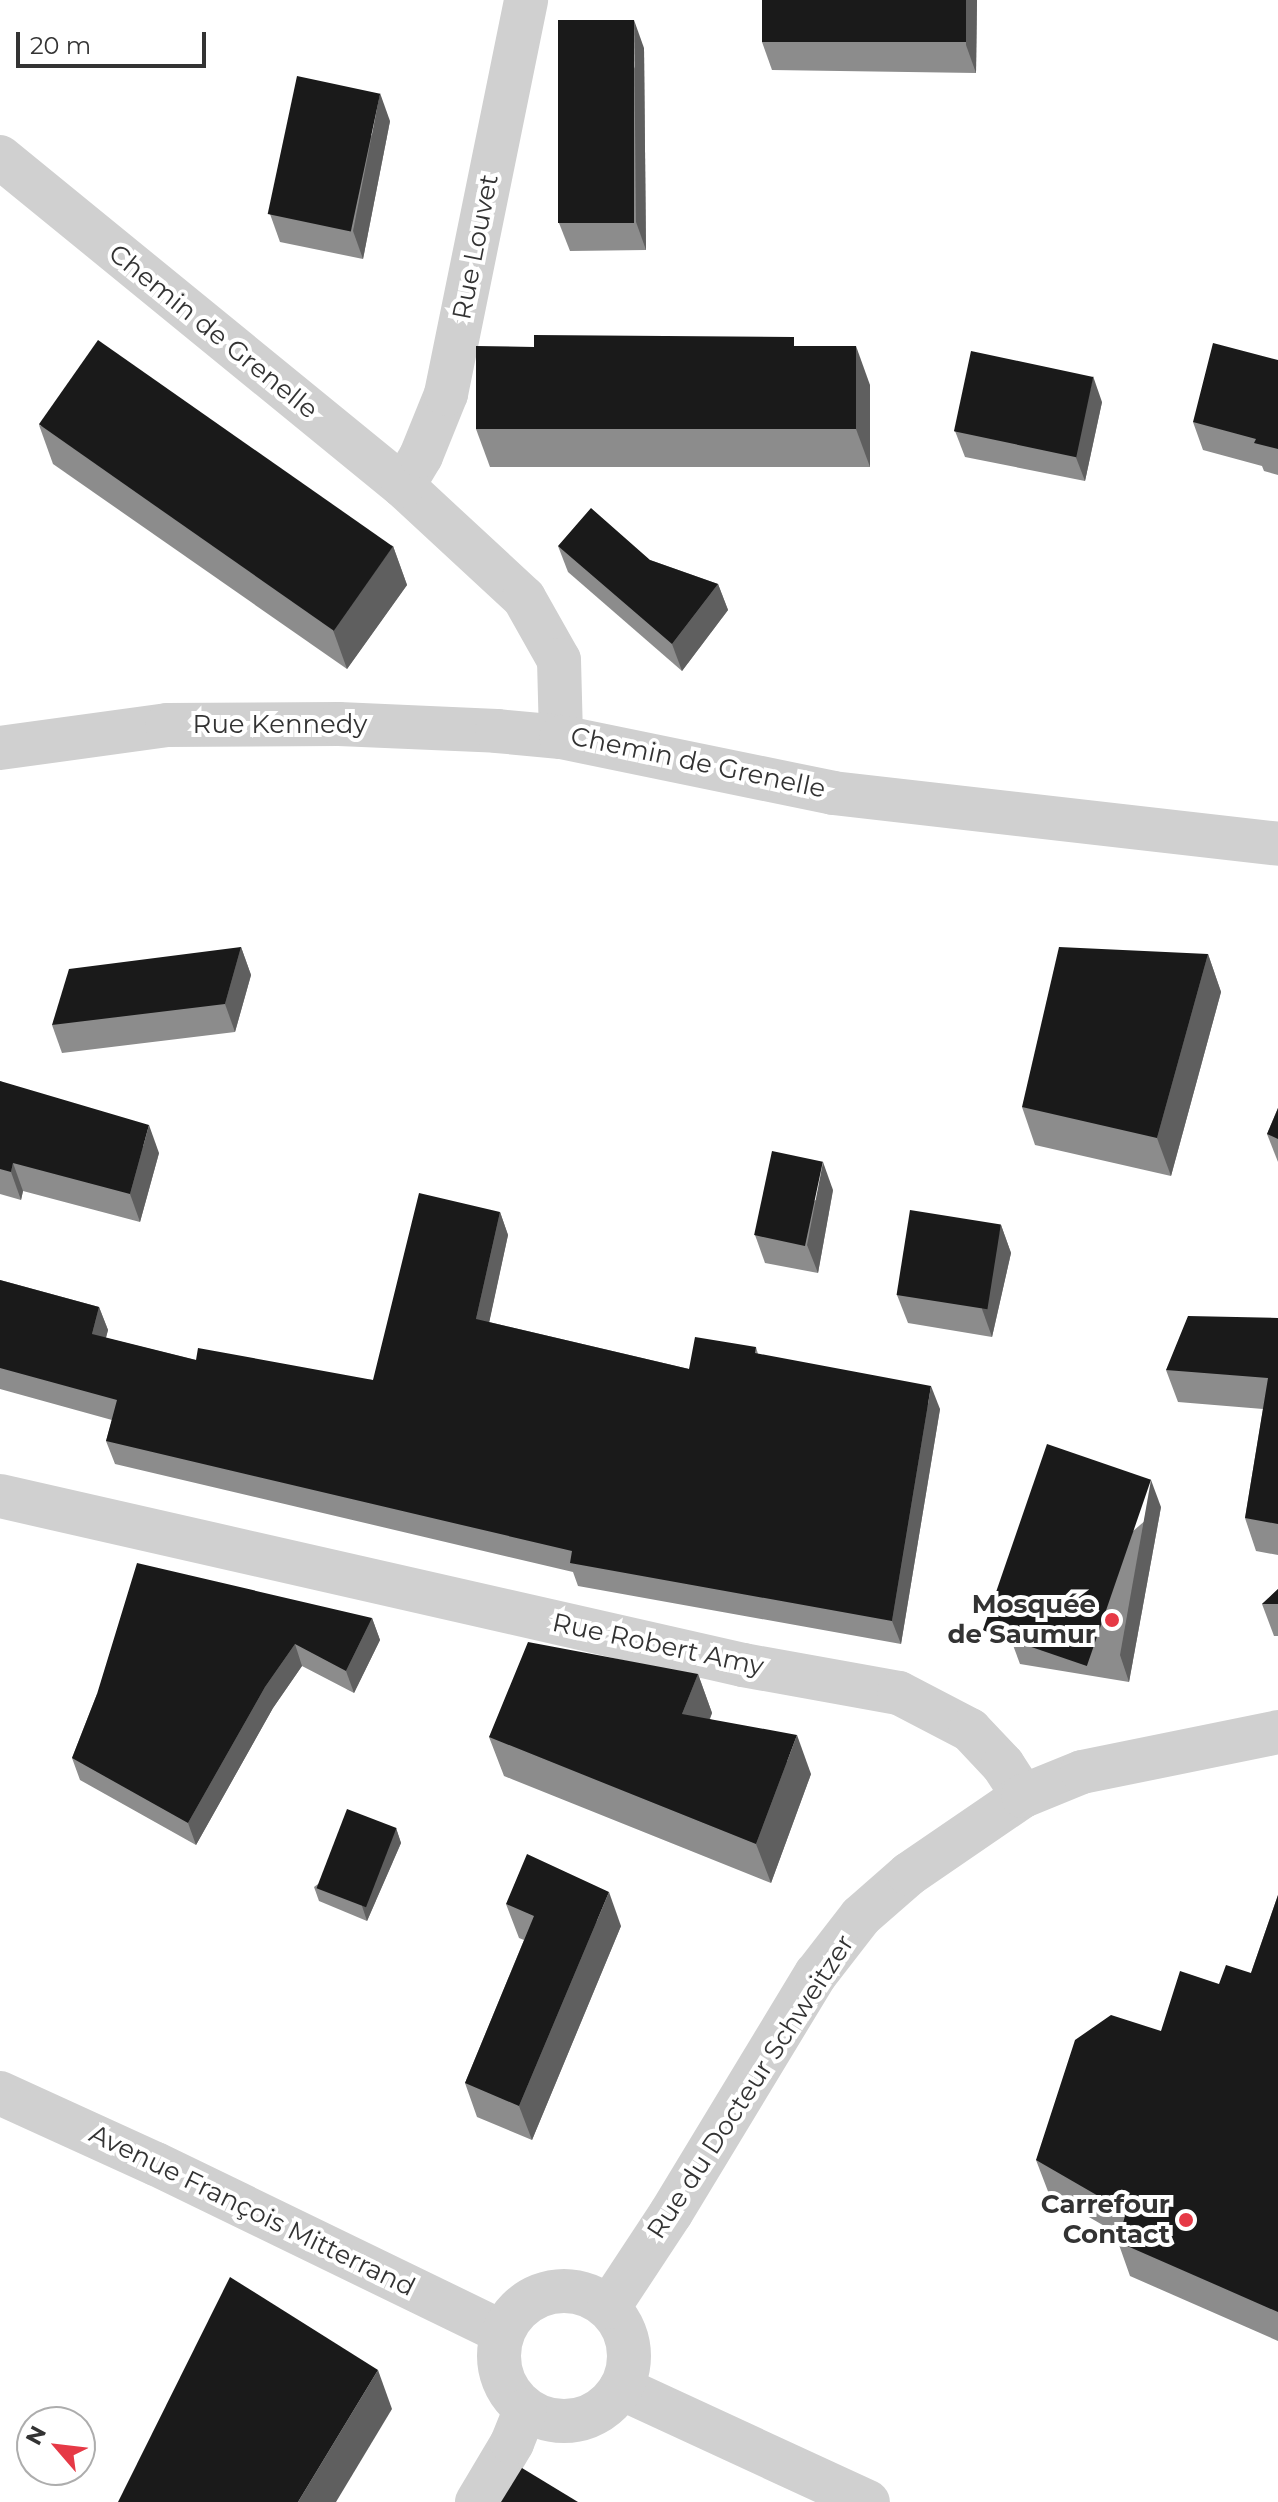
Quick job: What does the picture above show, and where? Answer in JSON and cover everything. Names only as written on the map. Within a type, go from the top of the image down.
[{"type":"street","name":"Rue Louvet","points":[[403,486],[421,456],[446,394],[526,0]]},
{"type":"street","name":"Chemin de Grenelle","points":[[0,157],[403,486],[524,598],[559,660],[561,737],[833,793],[1278,844]]},
{"type":"street","name":"Rue Kennedy","points":[[0,748],[167,725],[339,724],[561,737]]},
{"type":"street","name":"Rue Robert Amy","points":[[0,1496],[743,1665],[899,1693],[970,1730],[1003,1765],[1023,1796]]},
{"type":"street","points":[[1023,1796],[1082,1772],[1278,1732]]},
{"type":"street","name":"Rue du Docteur Schweitzer","points":[[609,2307],[679,2200],[816,1974],[861,1916],[909,1874],[1023,1796]]},
{"type":"street","name":"Avenue François Mitterrand","points":[[0,2093],[156,2164],[502,2332]]},
{"type":"street","points":[[571,2290],[591,2296],[609,2307],[622,2325],[629,2346],[628,2367],[621,2388],[607,2405],[589,2417],[567,2422],[545,2419],[525,2410],[510,2394],[501,2375],[498,2353],[502,2332],[513,2313],[529,2299],[550,2291],[571,2290]]},
{"type":"street","points":[[621,2388],[868,2502]]},
{"type":"street","points":[[477,2502],[512,2443],[525,2410]]},
{"type":"building","points":[[762,0],[966,0],[966,42],[762,42]]},
{"type":"building","points":[[558,20],[634,20],[634,223],[558,223]]},
{"type":"building","points":[[297,76],[380,94],[351,232],[268,214]]},
{"type":"building","points":[[534,335],[794,337],[794,346],[856,346],[856,429],[476,429],[476,346],[534,347]]},
{"type":"building","points":[[98,340],[393,546],[334,631],[39,424]]},
{"type":"building","points":[[1213,343],[1278,360],[1278,449],[1254,443],[1256,439],[1193,422]]},
{"type":"building","points":[[971,351],[1093,377],[1076,457],[954,431]]},
{"type":"building","points":[[591,508],[650,560],[718,584],[672,644],[558,546]]},
{"type":"building","points":[[241,947],[225,1004],[52,1025],[69,969]]},
{"type":"building","points":[[1059,947],[1208,954],[1157,1138],[1022,1107]]},
{"type":"building","points":[[0,1081],[149,1125],[130,1194],[13,1163],[11,1172],[0,1169]]},
{"type":"building","points":[[1278,1108],[1278,1139],[1267,1134]]},
{"type":"building","points":[[772,1151],[823,1162],[805,1246],[754,1235]]},
{"type":"building","points":[[419,1193],[500,1212],[476,1319],[689,1369],[695,1337],[756,1347],[755,1353],[931,1386],[892,1621],[570,1563],[572,1551],[106,1441],[117,1400],[0,1368],[0,1280],[99,1307],[92,1334],[196,1360],[198,1348],[373,1380]]},
{"type":"building","points":[[910,1210],[1001,1224],[987,1309],[897,1295]]},
{"type":"building","points":[[1188,1316],[1278,1318],[1278,1524],[1245,1518],[1268,1378],[1166,1370]]},
{"type":"building","points":[[1047,1444],[1151,1480],[1087,1666],[983,1630]]},
{"type":"building","points":[[137,1563],[372,1618],[346,1671],[295,1644],[265,1687],[188,1823],[72,1758],[97,1694]]},
{"type":"building","points":[[1278,1589],[1278,1604],[1262,1604]]},
{"type":"building","points":[[528,1642],[698,1674],[682,1714],[797,1735],[756,1844],[489,1737]]},
{"type":"building","points":[[347,1809],[396,1828],[366,1907],[317,1888]]},
{"type":"building","points":[[527,1854],[609,1892],[519,2106],[465,2083],[534,1916],[506,1904]]},
{"type":"building","points":[[1278,1895],[1278,2312],[1118,2242],[1126,2212],[1036,2160],[1075,2040],[1111,2015],[1161,2031],[1180,1971],[1219,1984],[1226,1965],[1251,1973]]},
{"type":"building","points":[[230,2277],[378,2370],[298,2502],[118,2502]]},
{"type":"building","points":[[522,2468],[578,2502],[501,2502]]},
{"type":"place","name":"Mosquée de Saumur","points":[[1112,1620]]},
{"type":"place","name":"Carrefour Contact","points":[[1186,2220]]}]
